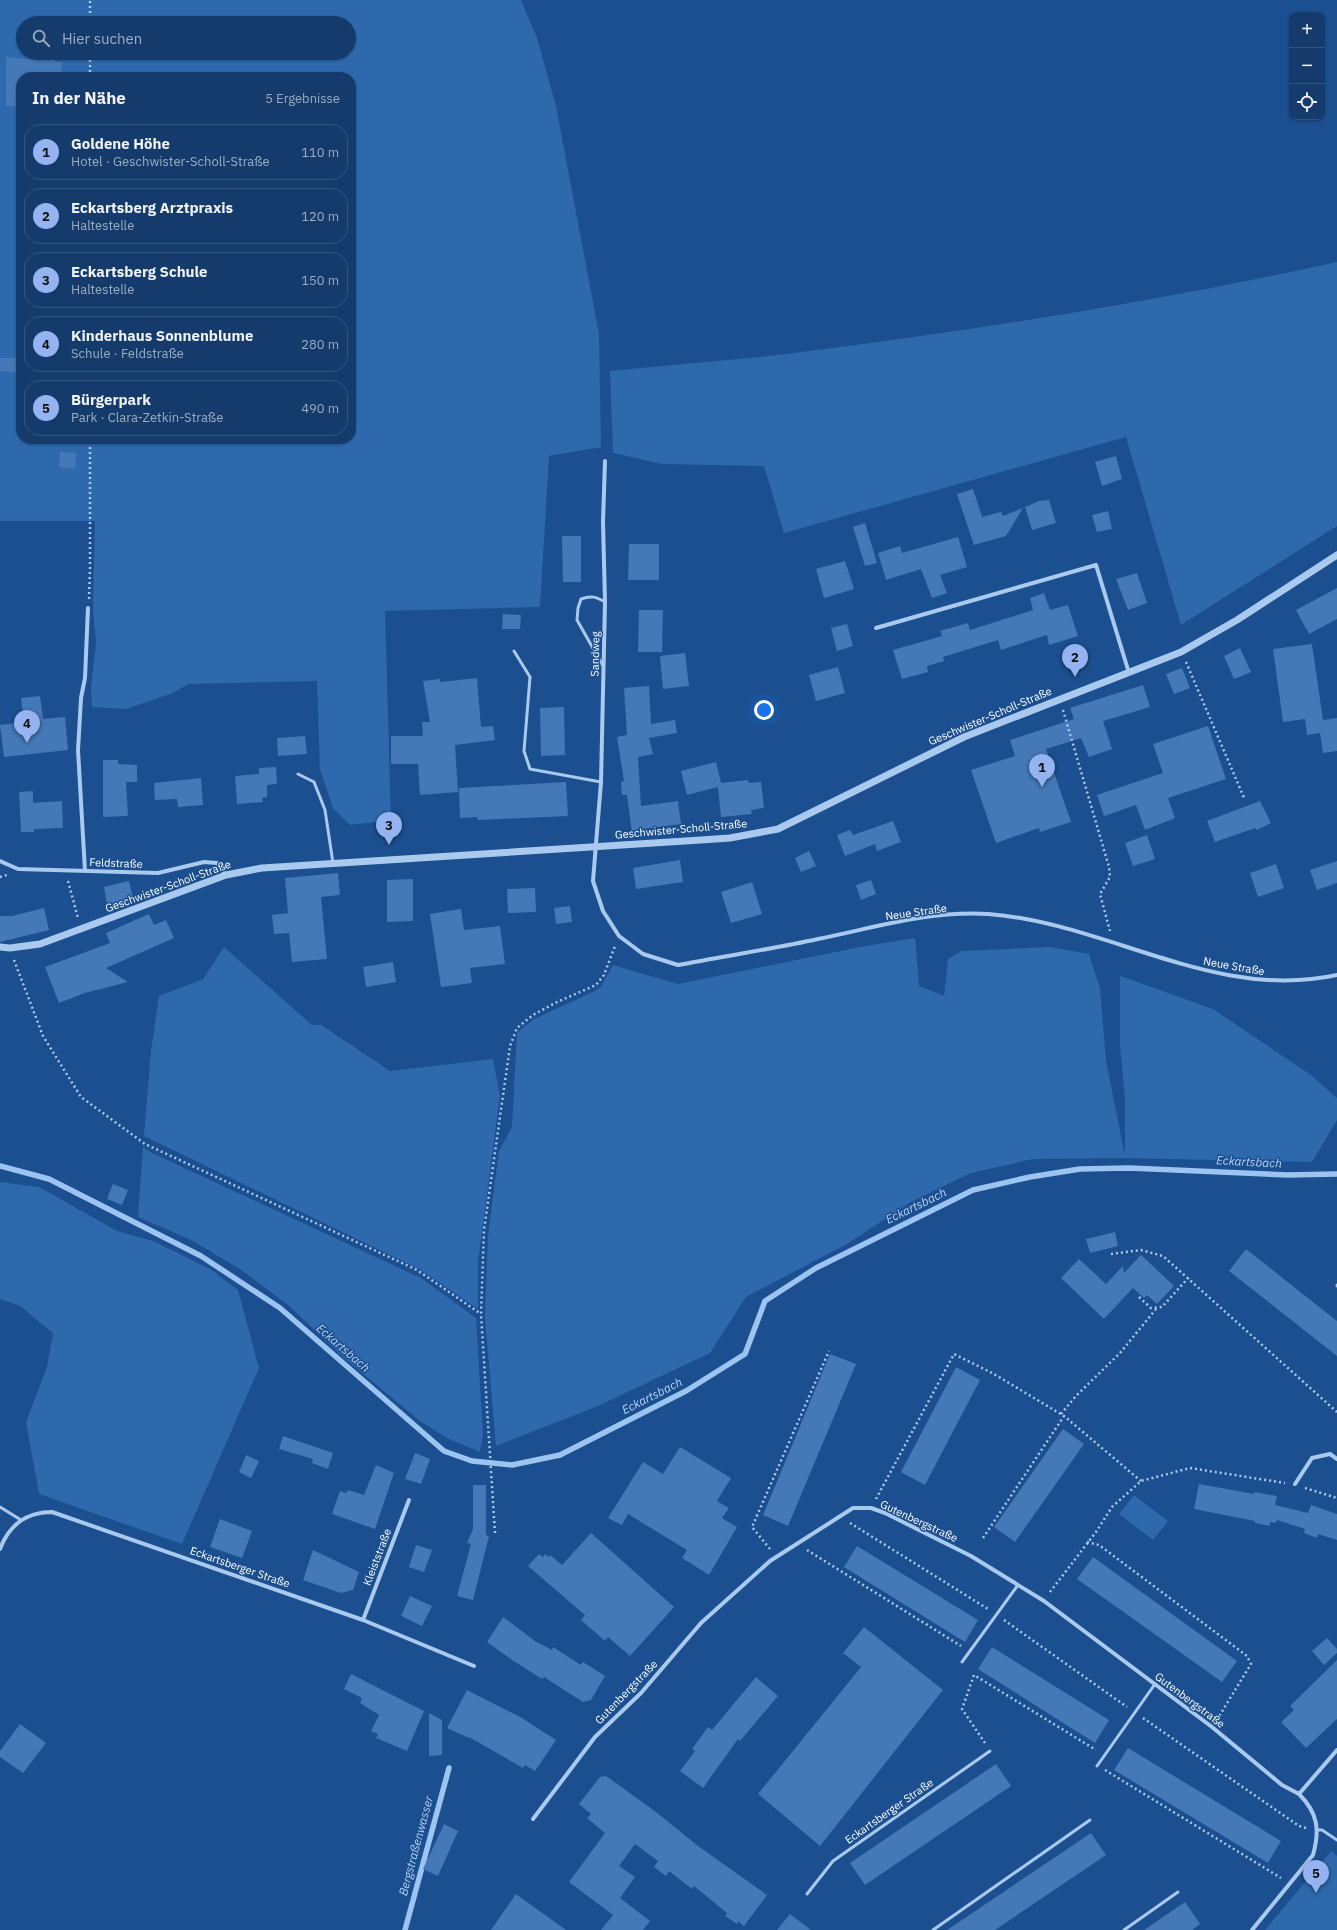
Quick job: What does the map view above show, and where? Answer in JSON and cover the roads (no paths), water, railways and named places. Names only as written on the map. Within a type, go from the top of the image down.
[{"type":"street","name":"Sandweg","points":[[597,847],[601,782],[605,602],[603,522],[606,461]]},
{"type":"street","name":"Geschwister-Scholl-Straße","points":[[0,947],[10,948],[40,944],[82,930],[226,875],[262,868],[730,838],[778,829],[964,737],[1181,652],[1237,620],[1337,555]]},
{"type":"street","points":[[876,628],[1096,565],[1129,673]]},
{"type":"street","points":[[85,871],[78,750],[81,698],[85,678],[88,608]]},
{"type":"street","name":"Neue Straße","points":[[597,847],[593,881],[603,911],[619,936],[643,954],[678,965],[935,916],[987,914],[1041,921],[1114,942],[1190,967],[1224,975],[1262,981],[1295,981],[1337,975]]},
{"type":"street","name":"Feldstraße","points":[[0,861],[18,870],[158,873],[204,862],[217,863],[226,875]]},
{"type":"street","points":[[1295,1484],[1312,1458],[1330,1454],[1337,1459]]},
{"type":"street","name":"Kleiststraße","points":[[363,1620],[409,1500]]},
{"type":"street","name":"Gutenbergstraße","points":[[533,1819],[595,1737],[641,1693],[701,1623],[776,1557],[853,1508],[871,1508],[885,1513],[971,1556],[1044,1601],[1212,1727],[1282,1785],[1299,1794]]},
{"type":"street","name":"Eckartsberger Straße","points":[[21,1520],[38,1512],[52,1512],[363,1620],[474,1666]]},
{"type":"street","points":[[0,1549],[4,1537],[21,1520]]},
{"type":"street","points":[[1252,1930],[1313,1855],[1317,1842],[1317,1830],[1314,1816],[1308,1804],[1299,1794],[1337,1750]]},
{"type":"lane","points":[[603,667],[577,620],[578,608],[582,599],[589,596],[596,596],[605,602]]},
{"type":"lane","points":[[514,651],[530,677],[524,751],[530,769],[601,782]]},
{"type":"lane","points":[[298,774],[314,782],[324,810],[333,863]]},
{"type":"lane","points":[[0,1507],[21,1520]]},
{"type":"lane","points":[[962,1662],[1018,1585]]},
{"type":"lane","points":[[1097,1766],[1155,1684]]},
{"type":"lane","name":"Eckartsberger Straße","points":[[807,1894],[833,1861],[990,1751]]},
{"type":"lane","points":[[933,1930],[1090,1820]]},
{"type":"lane","points":[[1317,1830],[1322,1830],[1337,1840]]},
{"type":"lane","points":[[1124,1930],[1178,1892]]},
{"type":"waterway","name":"Eckartsbach","points":[[0,1166],[49,1179],[201,1256],[280,1308],[444,1451],[472,1461],[512,1465],[560,1455],[686,1391],[745,1354],[765,1301],[816,1268],[973,1190],[1030,1177],[1080,1169],[1129,1168],[1287,1175],[1337,1174]]},
{"type":"waterway","name":"Bergstraßenwasser","points":[[405,1930],[449,1768]]},
{"type":"place","name":"Eckartsberg Arztpraxis","points":[[1075,677]]},
{"type":"place","name":"Kinderhaus Sonnenblume","points":[[27,743]]},
{"type":"place","name":"Goldene Höhe","points":[[1042,787]]},
{"type":"place","name":"Eckartsberg Schule","points":[[389,845]]},
{"type":"place","name":"Bürgerpark","points":[[1316,1893]]}]
